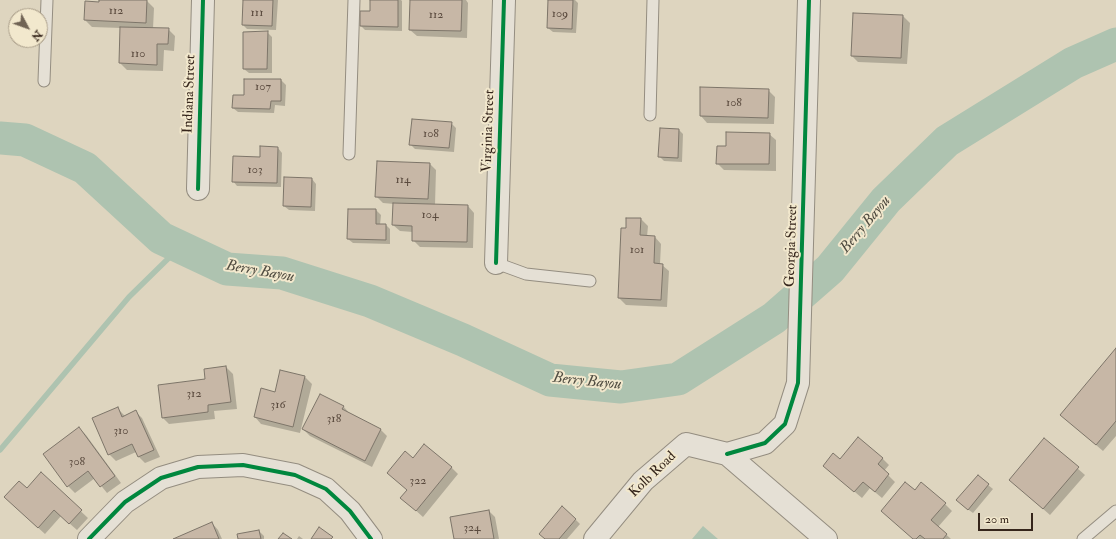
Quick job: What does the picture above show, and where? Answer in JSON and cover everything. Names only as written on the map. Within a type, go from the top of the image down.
[{"type":"street","name":"Indiana Street","points":[[198,189],[204,0]]},
{"type":"street","name":"Virginia Street","points":[[496,263],[504,0]]},
{"type":"street","name":"Georgia Street","points":[[727,454],[764,443],[785,424],[798,383],[809,0]]},
{"type":"street","name":"Kolb Road","points":[[595,539],[643,481],[686,444],[727,454]]},
{"type":"street","points":[[727,454],[826,539]]},
{"type":"street","points":[[89,539],[125,502],[161,478],[198,467],[243,465],[295,475],[326,489],[350,510],[371,539]]},
{"type":"lane","points":[[44,81],[46,0]]},
{"type":"lane","points":[[348,154],[354,0]]},
{"type":"lane","points":[[650,115],[653,0]]},
{"type":"lane","points":[[496,263],[526,274],[590,281]]},
{"type":"lane","points":[[1083,539],[1116,511]]},
{"type":"shaded area","points":[[703,526],[718,539],[692,539]]},
{"type":"building","points":[[99,0],[147,0],[146,23],[84,20],[85,1],[99,2]]},
{"type":"building","points":[[243,0],[273,0],[272,26],[242,25]]},
{"type":"building","points":[[370,0],[398,0],[398,27],[360,26],[360,11],[370,11]]},
{"type":"building","points":[[410,0],[462,0],[461,31],[409,30]]},
{"type":"building","points":[[548,0],[573,0],[572,29],[547,28]]},
{"type":"building","points":[[853,13],[903,15],[901,58],[851,56]]},
{"type":"building","points":[[120,27],[169,28],[168,44],[157,44],[157,65],[119,63]]},
{"type":"building","points":[[268,31],[267,69],[243,69],[243,32]]},
{"type":"building","points":[[244,79],[281,79],[281,101],[271,101],[270,109],[232,108],[233,95],[244,95]]},
{"type":"building","points":[[700,87],[769,89],[768,118],[700,116]]},
{"type":"building","points":[[412,119],[452,122],[449,148],[409,145]]},
{"type":"building","points":[[660,128],[679,129],[678,158],[658,157]]},
{"type":"building","points":[[726,132],[770,133],[769,164],[716,164],[717,146],[726,146]]},
{"type":"building","points":[[260,146],[278,147],[277,183],[232,182],[233,156],[260,157]]},
{"type":"building","points":[[377,161],[430,163],[428,199],[375,197]]},
{"type":"building","points":[[284,177],[312,178],[311,207],[283,206]]},
{"type":"building","points":[[393,203],[468,205],[467,242],[412,241],[412,226],[392,225]]},
{"type":"building","points":[[348,209],[376,209],[376,224],[386,224],[386,240],[347,239]]},
{"type":"building","points":[[626,218],[641,218],[640,235],[655,236],[654,263],[663,264],[661,300],[618,298],[621,228],[626,228]]},
{"type":"building","points":[[1116,348],[1116,421],[1096,445],[1060,415]]},
{"type":"building","points":[[226,366],[231,402],[208,405],[208,412],[162,418],[158,385],[205,379],[204,369]]},
{"type":"building","points":[[280,370],[305,376],[293,427],[254,417],[261,388],[275,392]]},
{"type":"building","points":[[320,394],[344,406],[342,409],[381,429],[365,461],[302,429]]},
{"type":"building","points":[[118,407],[122,417],[136,410],[154,450],[138,457],[132,444],[108,455],[92,418]]},
{"type":"building","points":[[79,427],[115,476],[100,487],[88,471],[67,487],[43,454]]},
{"type":"building","points":[[858,437],[883,458],[878,464],[889,474],[875,492],[863,482],[854,492],[823,466],[833,453],[840,459]]},
{"type":"building","points":[[1044,438],[1079,467],[1043,509],[1009,480]]},
{"type":"building","points":[[424,444],[452,467],[416,511],[400,498],[407,490],[387,473],[405,451],[413,458]]},
{"type":"building","points":[[41,472],[82,510],[69,524],[54,510],[38,528],[4,497],[19,481],[27,488]]},
{"type":"building","points":[[978,475],[989,484],[968,510],[956,500]]},
{"type":"building","points":[[905,482],[915,490],[921,482],[946,503],[931,520],[947,534],[943,539],[925,539],[920,535],[916,539],[913,539],[881,511]]},
{"type":"building","points":[[562,506],[576,519],[559,539],[545,539],[539,534]]},
{"type":"building","points":[[489,510],[494,539],[454,539],[450,517]]},
{"type":"building","points":[[212,522],[219,539],[173,539]]},
{"type":"building","points":[[319,527],[333,537],[331,539],[311,539]]},
{"type":"building","points":[[259,530],[261,539],[238,539],[237,534]]},
{"type":"building","points":[[283,533],[292,539],[278,539]]},
{"type":"waterway","name":"Berry Bayou","points":[[0,138],[25,140],[85,168],[161,238],[227,269],[282,273],[370,301],[463,340],[550,380],[621,387],[678,379],[774,318],[830,269],[886,200],[947,141],[1073,63],[1116,44]]},
{"type":"waterway","points":[[0,450],[129,297],[180,247]]},
{"type":"cycle path","points":[[198,189],[203,0]]},
{"type":"cycle path","points":[[496,263],[504,0]]},
{"type":"cycle path","points":[[727,454],[765,443],[785,424],[798,383],[809,0]]},
{"type":"cycle path","points":[[89,539],[125,502],[161,478],[198,467],[243,465],[295,475],[326,489],[350,511],[371,539]]}]
